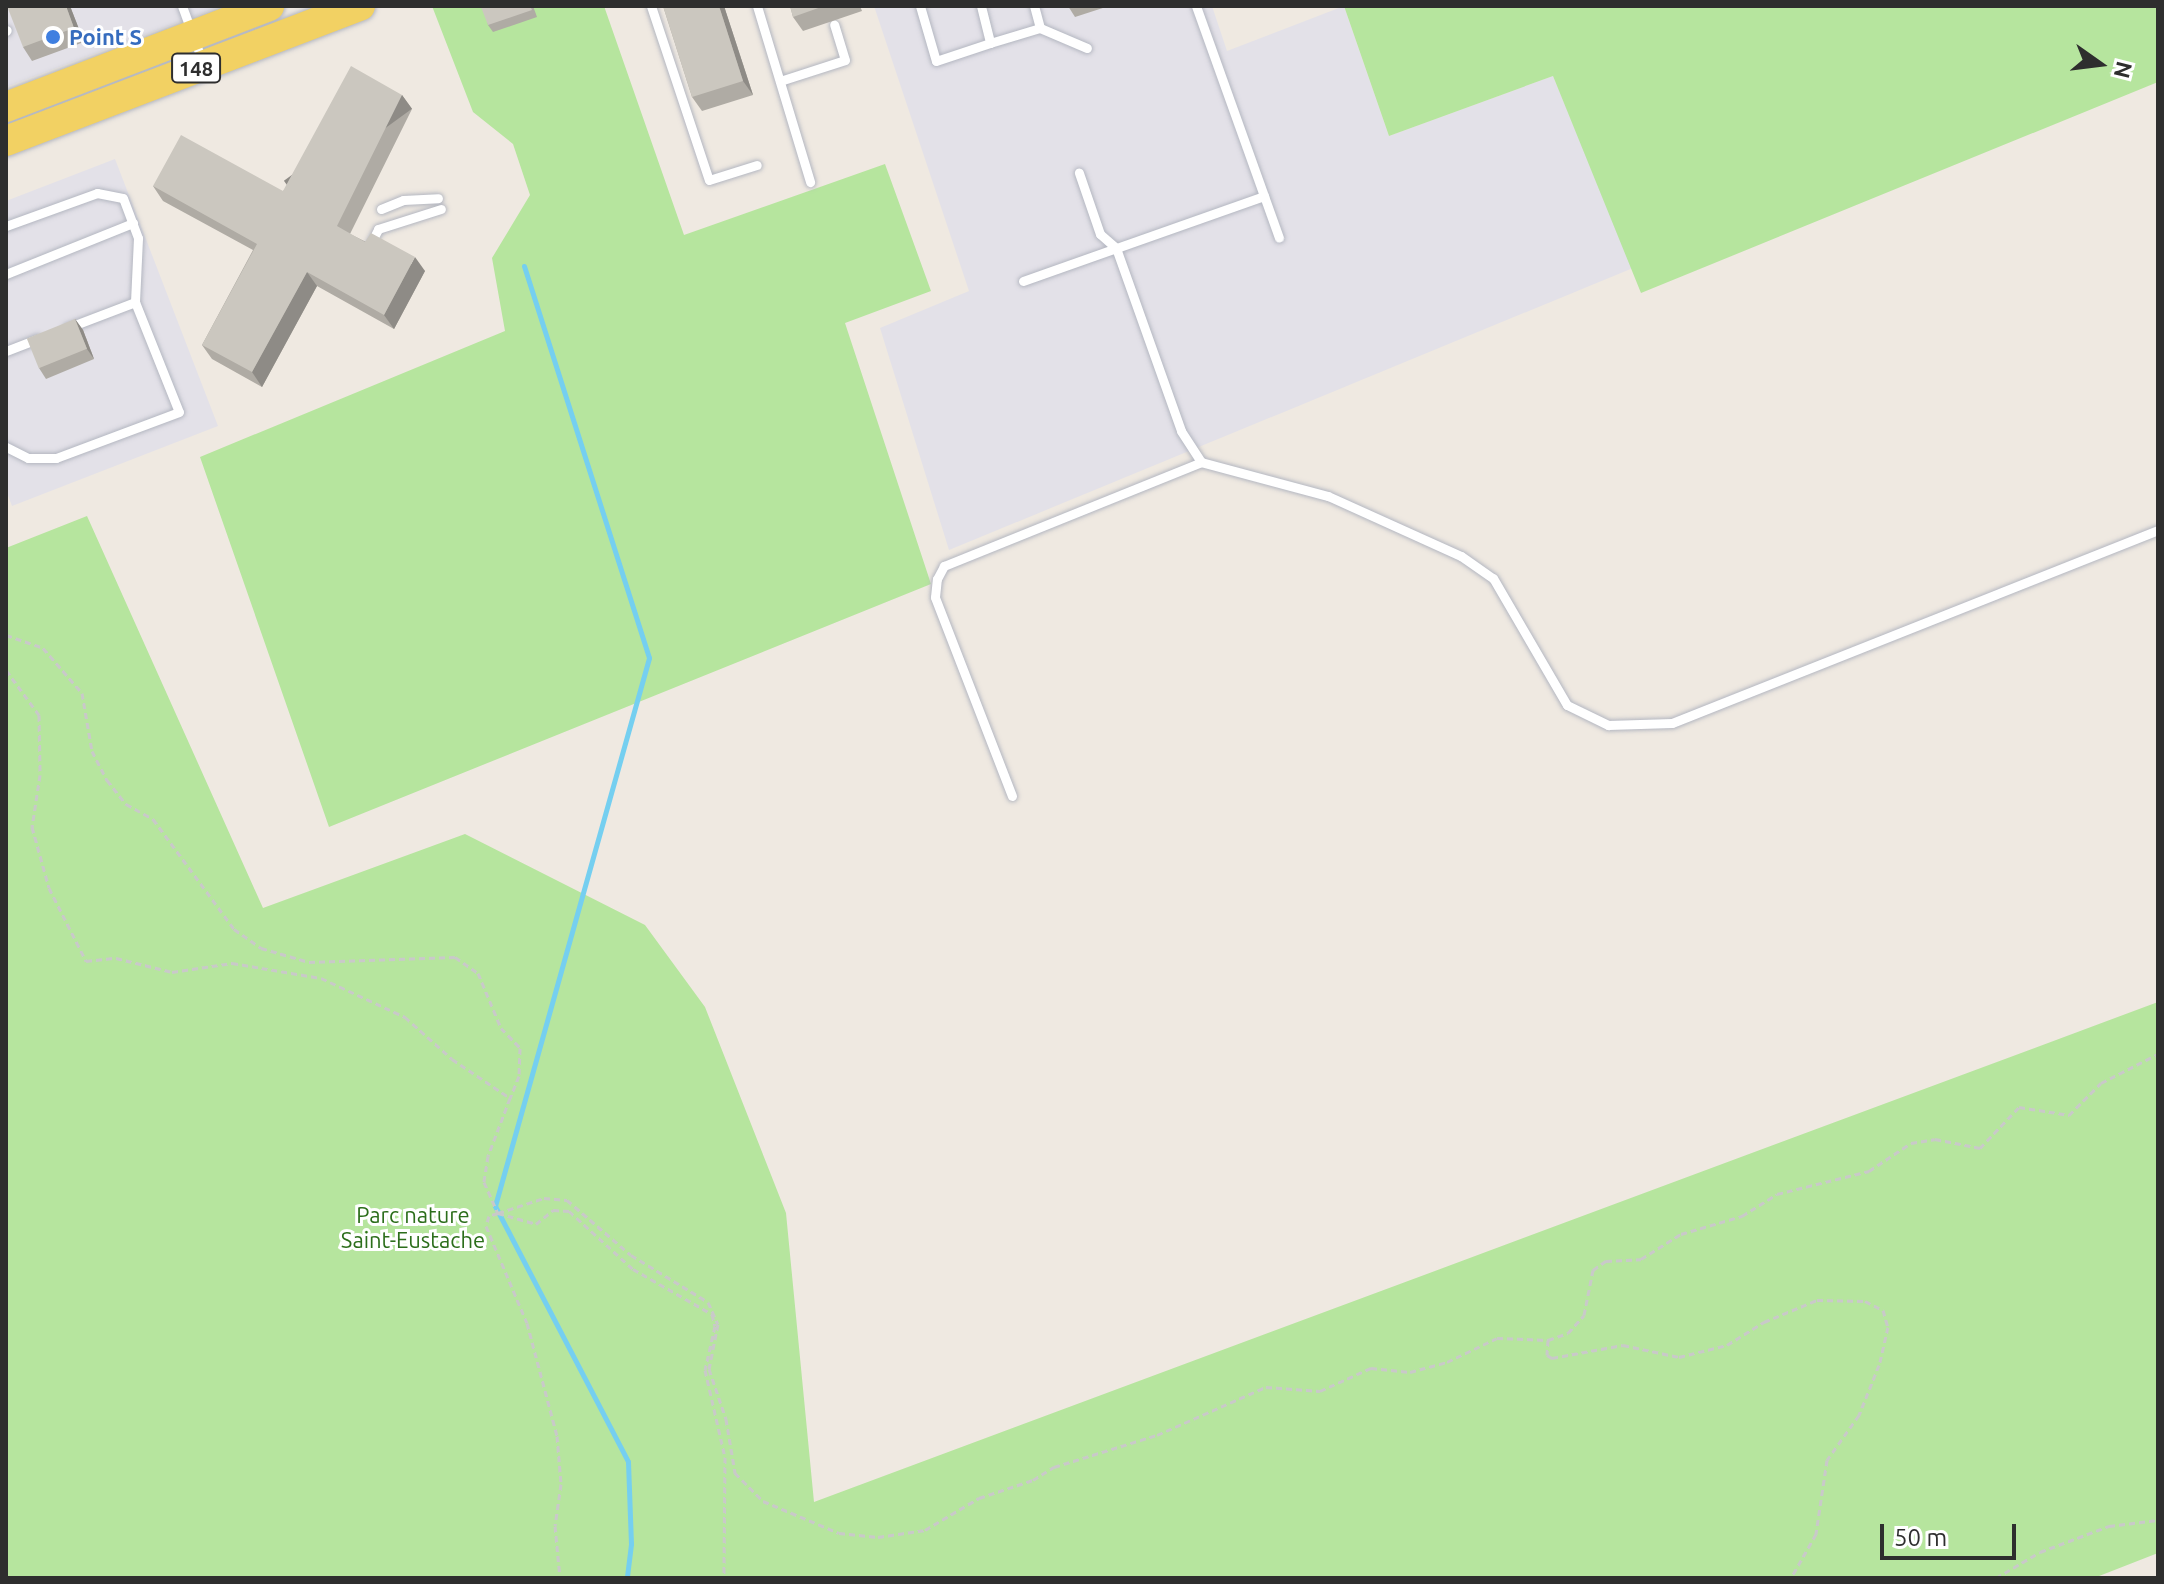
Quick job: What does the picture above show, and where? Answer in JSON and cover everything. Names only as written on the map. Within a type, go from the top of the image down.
[{"type":"main road","name":"148","points":[[6,107],[193,35],[264,19],[360,6]]},
{"type":"main road","name":"148","points":[[7,136],[204,65],[264,19]]},
{"type":"lane","points":[[182,6],[204,65]]},
{"type":"lane","points":[[651,6],[709,180],[757,165]]},
{"type":"lane","points":[[757,6],[810,182]]},
{"type":"lane","points":[[920,6],[936,61],[1040,28],[1087,48]]},
{"type":"lane","points":[[981,6],[990,43]]},
{"type":"lane","points":[[1034,6],[1040,28]]},
{"type":"lane","points":[[1196,6],[1279,238]]},
{"type":"lane","points":[[780,81],[845,60],[834,25]]},
{"type":"lane","points":[[1079,173],[1100,234],[1116,248],[1181,431],[1201,462]]},
{"type":"lane","points":[[6,226],[106,192],[123,198],[138,238],[135,302],[179,412],[56,458],[28,458],[6,447]]},
{"type":"lane","points":[[1023,281],[1264,196]]},
{"type":"lane","points":[[381,209],[403,200],[438,198]]},
{"type":"lane","points":[[368,248],[378,229],[441,209]]},
{"type":"lane","points":[[6,274],[133,223]]},
{"type":"lane","points":[[6,351],[135,302]]},
{"type":"lane","points":[[1012,796],[935,597],[937,579],[944,566],[1201,462],[1328,496],[1461,556],[1493,578],[1567,705],[1608,725],[1642,728],[1672,723],[2158,530]]},
{"type":"path","points":[[6,635],[43,648],[82,693],[92,751],[107,780],[126,804],[153,819],[234,929],[261,948],[309,962],[455,957],[478,973],[501,1028],[520,1048],[519,1076],[496,1127],[484,1182],[498,1213],[536,1224],[553,1210],[569,1211],[633,1269],[712,1314],[715,1326],[705,1370],[725,1457],[724,1578]]},
{"type":"path","points":[[6,670],[39,715],[40,775],[32,827],[49,888],[86,961],[116,958],[172,972],[232,963],[321,978],[405,1017],[452,1059],[510,1098]]},
{"type":"path","points":[[560,1578],[557,1436],[527,1323],[487,1233],[486,1220],[498,1213],[544,1198],[567,1200],[631,1255],[708,1302],[718,1324],[709,1369],[726,1419],[735,1473],[763,1501],[849,1536],[925,1530],[979,1498],[1033,1480],[1054,1467],[1157,1435],[1266,1387],[1320,1391],[1371,1368],[1410,1372],[1447,1362],[1497,1338],[1548,1340],[1577,1326],[1587,1309],[1589,1279],[1606,1261],[1641,1259],[1681,1234],[1742,1216],[1777,1194],[1869,1171],[1911,1143],[1935,1139],[1980,1148],[2019,1107],[2069,1115],[2101,1083],[2158,1054]]},
{"type":"path","points":[[1548,1340],[1547,1355],[1552,1358],[1623,1345],[1679,1357],[1727,1345],[1764,1322],[1817,1300],[1865,1301],[1883,1310],[1888,1327],[1879,1365],[1859,1415],[1827,1460],[1816,1534],[1791,1578]]},
{"type":"path","points":[[1996,1578],[2040,1552],[2109,1526],[2158,1520]]},
{"type":"shaded area","points":[[6,6],[215,6],[216,8],[6,87]]},
{"type":"shaded area","points":[[874,6],[1212,6],[1227,51],[1344,6],[1389,136],[1553,76],[1633,268],[949,550],[880,328],[969,291]]},
{"type":"shaded area","points":[[115,159],[218,426],[12,506],[6,490],[6,201]]},
{"type":"green space","points":[[432,6],[604,6],[684,235],[885,164],[931,291],[845,323],[931,584],[329,827],[200,457],[505,331],[492,258],[530,195],[513,144],[473,112]]},
{"type":"green space","points":[[1344,6],[2158,6],[2158,82],[1641,293],[1553,76],[1389,136]]},
{"type":"green space","name":"Parc nature Saint-Eustache","points":[[87,516],[263,908],[465,834],[645,925],[705,1007],[786,1213],[814,1502],[2158,1002],[2158,1553],[2094,1578],[6,1578],[6,548]]},
{"type":"building","points":[[7,6],[66,6],[74,28],[23,47]]},
{"type":"building","points":[[530,6],[532,10],[488,25],[481,7]]},
{"type":"building","points":[[663,6],[719,6],[743,81],[692,97]]},
{"type":"building","points":[[790,6],[824,6],[793,17]]},
{"type":"building","points":[[351,66],[402,95],[337,226],[365,242],[371,233],[415,257],[384,315],[307,272],[252,372],[202,345],[257,244],[153,186],[181,135],[283,191]]},
{"type":"building","points":[[75,319],[87,349],[39,368],[27,338]]},
{"type":"waterway","points":[[524,266],[649,658],[495,1206],[628,1462],[631,1544],[627,1578]]},
{"type":"place","name":"Point S","points":[[53,37]]}]
